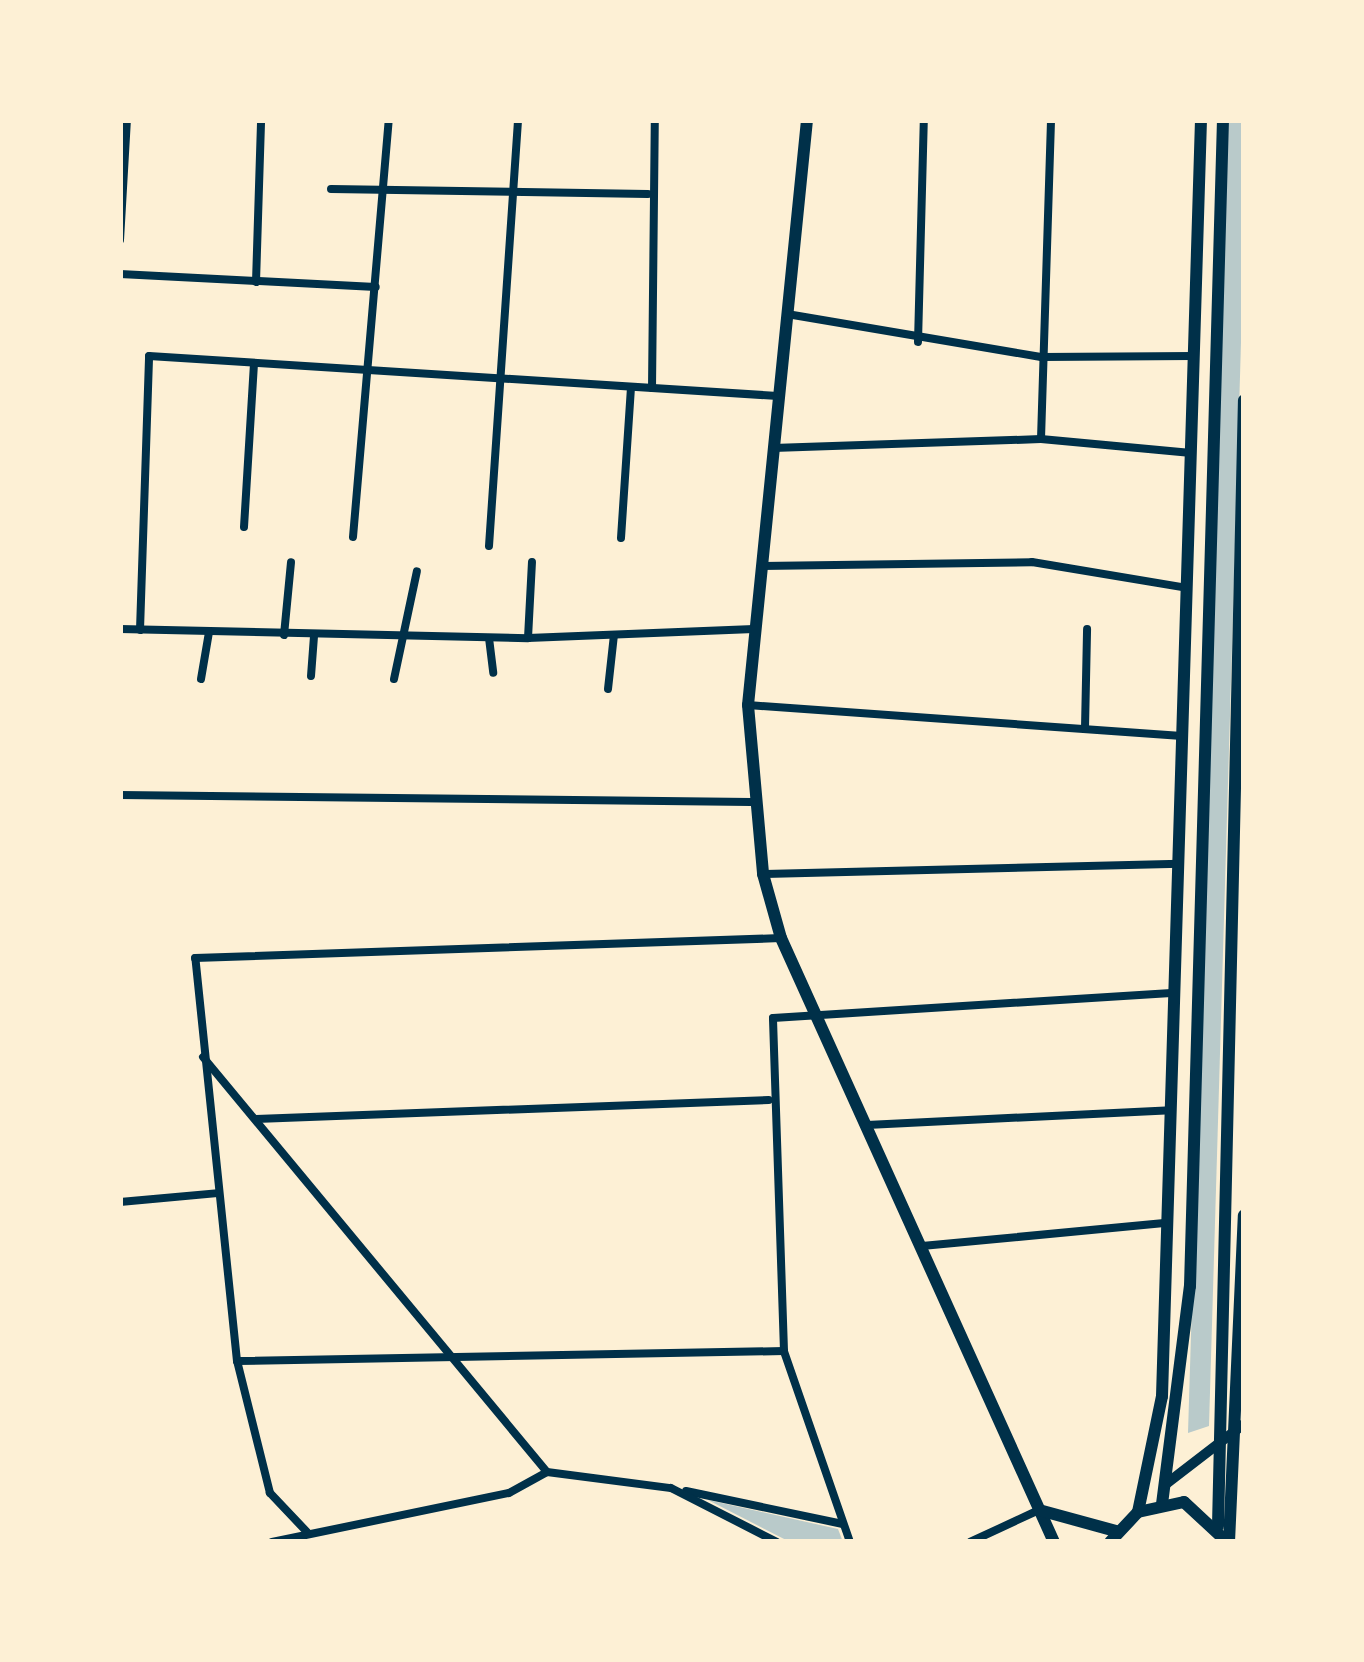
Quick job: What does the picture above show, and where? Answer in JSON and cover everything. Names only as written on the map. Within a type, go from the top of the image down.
[{"type":"main road","points":[[808,120],[748,705],[752,802],[763,874],[781,938],[1054,1542]]},
{"type":"main road","points":[[1138,1512],[1162,1396],[1201,120]]},
{"type":"main road","points":[[1039,1510],[1113,1537],[1161,1497],[1184,1390],[1223,120]]},
{"type":"main road","points":[[1197,251],[1220,252]]},
{"type":"main road","points":[[1219,1526],[1244,400]]},
{"type":"main road","points":[[1228,1542],[1243,1424],[1244,1215]]},
{"type":"main road","points":[[1161,1497],[1201,1509],[1228,1542]]},
{"type":"street","points":[[120,240],[127,120]]},
{"type":"street","points":[[256,281],[261,120]]},
{"type":"street","points":[[353,537],[375,372],[376,287],[389,120]]},
{"type":"street","points":[[489,546],[518,120]]},
{"type":"street","points":[[652,388],[648,194],[656,120]]},
{"type":"street","points":[[917,343],[924,120]]},
{"type":"street","points":[[1041,439],[1052,120]]},
{"type":"street","points":[[331,189],[511,188],[648,194]]},
{"type":"street","points":[[120,274],[376,287]]},
{"type":"street","points":[[787,314],[917,343],[1042,357],[1193,356]]},
{"type":"street","points":[[140,630],[148,356],[778,396]]},
{"type":"street","points":[[244,527],[254,363]]},
{"type":"street","points":[[621,538],[631,387]]},
{"type":"street","points":[[773,448],[1041,439],[1191,453]]},
{"type":"street","points":[[284,635],[291,562]]},
{"type":"street","points":[[529,638],[532,562]]},
{"type":"street","points":[[760,566],[1032,562],[1189,588]]},
{"type":"street","points":[[394,679],[417,571]]},
{"type":"street","points":[[120,629],[489,638],[754,629]]},
{"type":"street","points":[[1085,728],[1087,629]]},
{"type":"street","points":[[201,679],[209,632]]},
{"type":"street","points":[[608,688],[614,634]]},
{"type":"street","points":[[310,676],[314,636]]},
{"type":"street","points":[[489,638],[493,674]]},
{"type":"street","points":[[748,705],[1183,736]]},
{"type":"street","points":[[120,795],[752,802]]},
{"type":"street","points":[[763,874],[1180,864]]},
{"type":"street","points":[[308,1537],[270,1492],[237,1361],[195,958],[781,938]]},
{"type":"street","points":[[850,1542],[784,1351],[770,1100],[773,1018],[813,1010],[1177,993]]},
{"type":"street","points":[[202,1056],[547,1472]]},
{"type":"street","points":[[256,1118],[770,1100]]},
{"type":"street","points":[[867,1125],[1171,1110]]},
{"type":"street","points":[[120,1202],[218,1193]]},
{"type":"street","points":[[922,1246],[1167,1222]]},
{"type":"street","points":[[237,1361],[784,1351]]},
{"type":"street","points":[[1161,1497],[1219,1436],[1243,1424]]},
{"type":"street","points":[[272,1542],[508,1493],[547,1472],[671,1488],[843,1524]]},
{"type":"street","points":[[671,1488],[777,1542]]},
{"type":"street","points":[[970,1542],[1039,1510]]},
{"type":"shaded area","points":[[1228,120],[1244,120],[1244,241],[1209,1426],[1188,1433]]},
{"type":"shaded area","points":[[708,1500],[838,1529],[843,1542],[790,1542]]}]
